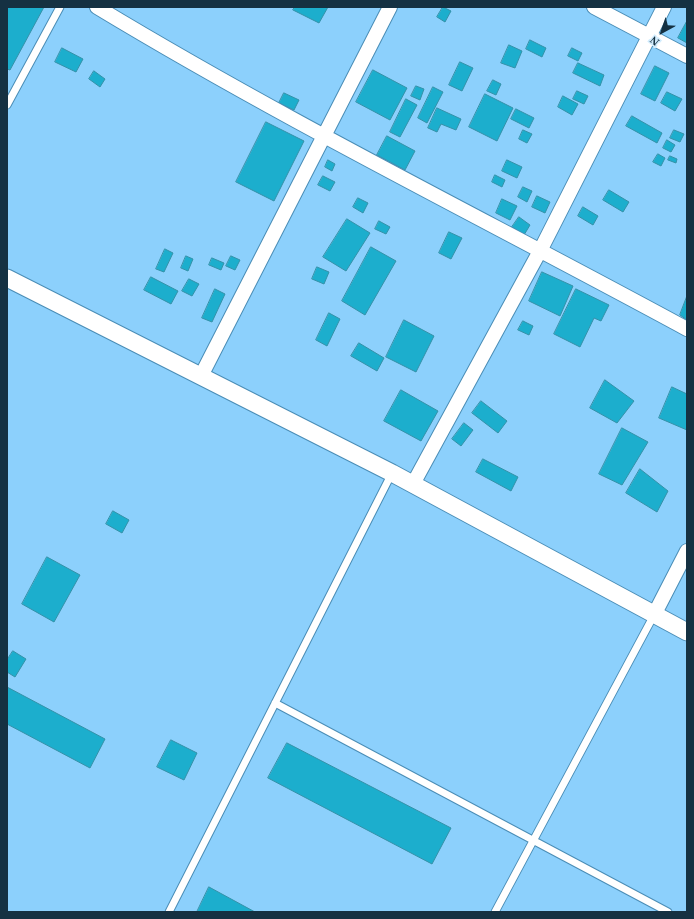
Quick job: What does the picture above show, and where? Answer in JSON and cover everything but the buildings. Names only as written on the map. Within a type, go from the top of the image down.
[{"type":"street","points":[[97,7],[112,11],[324,137],[541,249],[687,329]]},
{"type":"street","points":[[201,376],[390,7]]},
{"type":"street","points":[[594,7],[687,56]]},
{"type":"street","points":[[413,484],[541,249],[664,7]]},
{"type":"street","points":[[7,278],[392,473],[687,632]]},
{"type":"street","points":[[654,615],[687,551]]},
{"type":"lane","points":[[7,105],[60,7]]},
{"type":"lane","points":[[169,912],[392,473]]},
{"type":"lane","points":[[495,912],[654,615]]},
{"type":"lane","points":[[275,703],[668,912]]}]
